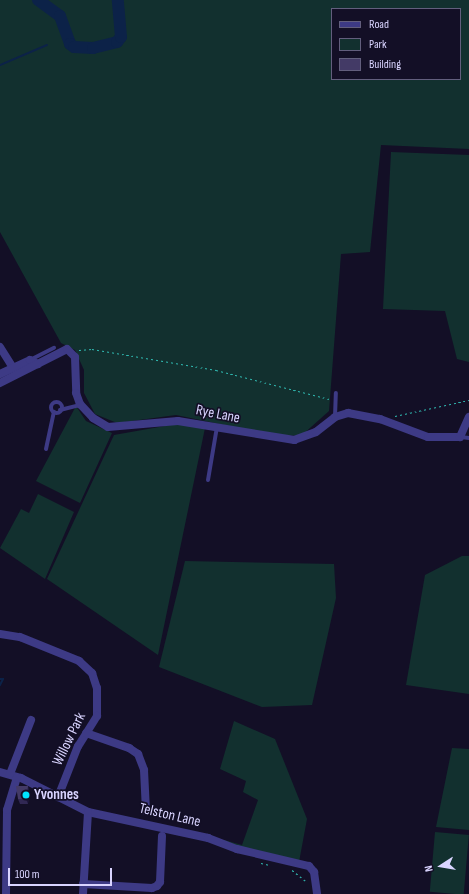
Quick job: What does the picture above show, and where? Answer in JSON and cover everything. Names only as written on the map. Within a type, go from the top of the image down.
[{"type":"street","points":[[0,347],[13,368]]},
{"type":"street","points":[[0,383],[62,350],[71,351],[77,366],[76,393],[80,405]]},
{"type":"street","points":[[0,374],[30,360],[38,364]]},
{"type":"street","name":"Rye Lane","points":[[80,405],[93,418],[108,426],[178,421],[217,426],[268,438],[294,440],[316,432],[335,417],[348,414],[361,414],[428,437],[460,437]]},
{"type":"street","points":[[460,437],[469,417]]},
{"type":"street","name":"Willow Park","points":[[0,634],[20,638],[79,660],[92,673],[97,688],[99,702],[97,716],[78,746],[58,798]]},
{"type":"street","points":[[6,894],[8,810],[13,776],[31,720]]},
{"type":"street","points":[[86,733],[129,748],[138,754],[144,770],[146,811]]},
{"type":"street","name":"Telston Lane","points":[[0,772],[13,776],[88,812],[188,833],[237,849],[309,866],[314,872],[316,894]]},
{"type":"street","points":[[83,894],[88,812]]},
{"type":"street","points":[[83,884],[152,888],[157,886],[160,882],[162,836]]},
{"type":"lane","points":[[30,360],[54,348]]},
{"type":"lane","points":[[335,417],[334,404],[336,393]]},
{"type":"lane","points":[[46,450],[54,412],[50,406],[53,402],[60,403],[60,410]]},
{"type":"lane","points":[[54,412],[80,405]]},
{"type":"lane","points":[[208,480],[217,426]]},
{"type":"lane","points":[[460,437],[469,438]]},
{"type":"path","points":[[71,351],[92,349],[216,370],[330,400],[334,404]]},
{"type":"path","points":[[394,416],[469,400]]},
{"type":"path","points":[[257,862],[271,865]]},
{"type":"path","points":[[292,869],[316,894]]},
{"type":"green space","points":[[0,0],[469,0],[469,149],[381,145],[370,252],[341,254],[329,411],[301,436],[268,434],[176,415],[117,423],[95,414],[84,393],[84,370],[75,350],[61,343],[0,232]]},
{"type":"green space","points":[[391,152],[469,155],[469,362],[457,359],[445,311],[383,309]]},
{"type":"green space","points":[[76,406],[86,421],[112,433],[80,503],[36,481]]},
{"type":"green space","points":[[176,424],[205,428],[158,655],[47,579],[114,435]]},
{"type":"green space","points":[[38,494],[74,512],[45,579],[0,548],[21,509],[29,513]]},
{"type":"green space","points":[[462,556],[469,556],[469,694],[406,685],[425,575]]},
{"type":"green space","points":[[185,561],[334,564],[336,598],[312,705],[262,707],[159,667]]},
{"type":"green space","points":[[234,721],[275,739],[307,819],[299,862],[223,843],[224,840],[242,845],[258,800],[243,792],[246,781],[220,769]]},
{"type":"green space","points":[[452,748],[469,749],[469,830],[436,827]]},
{"type":"green space","points":[[435,832],[469,835],[464,894],[430,892]]},
{"type":"building","points":[[16,786],[28,786],[26,799],[18,799]]},
{"type":"waterway","points":[[38,0],[60,16],[70,44],[74,47],[93,48],[117,42],[121,37],[118,0]]},
{"type":"waterway","points":[[0,65],[47,45]]},
{"type":"waterway","points":[[0,679],[3,679],[0,685]]},
{"type":"place","name":"Yvonnes","points":[[26,795]]}]
